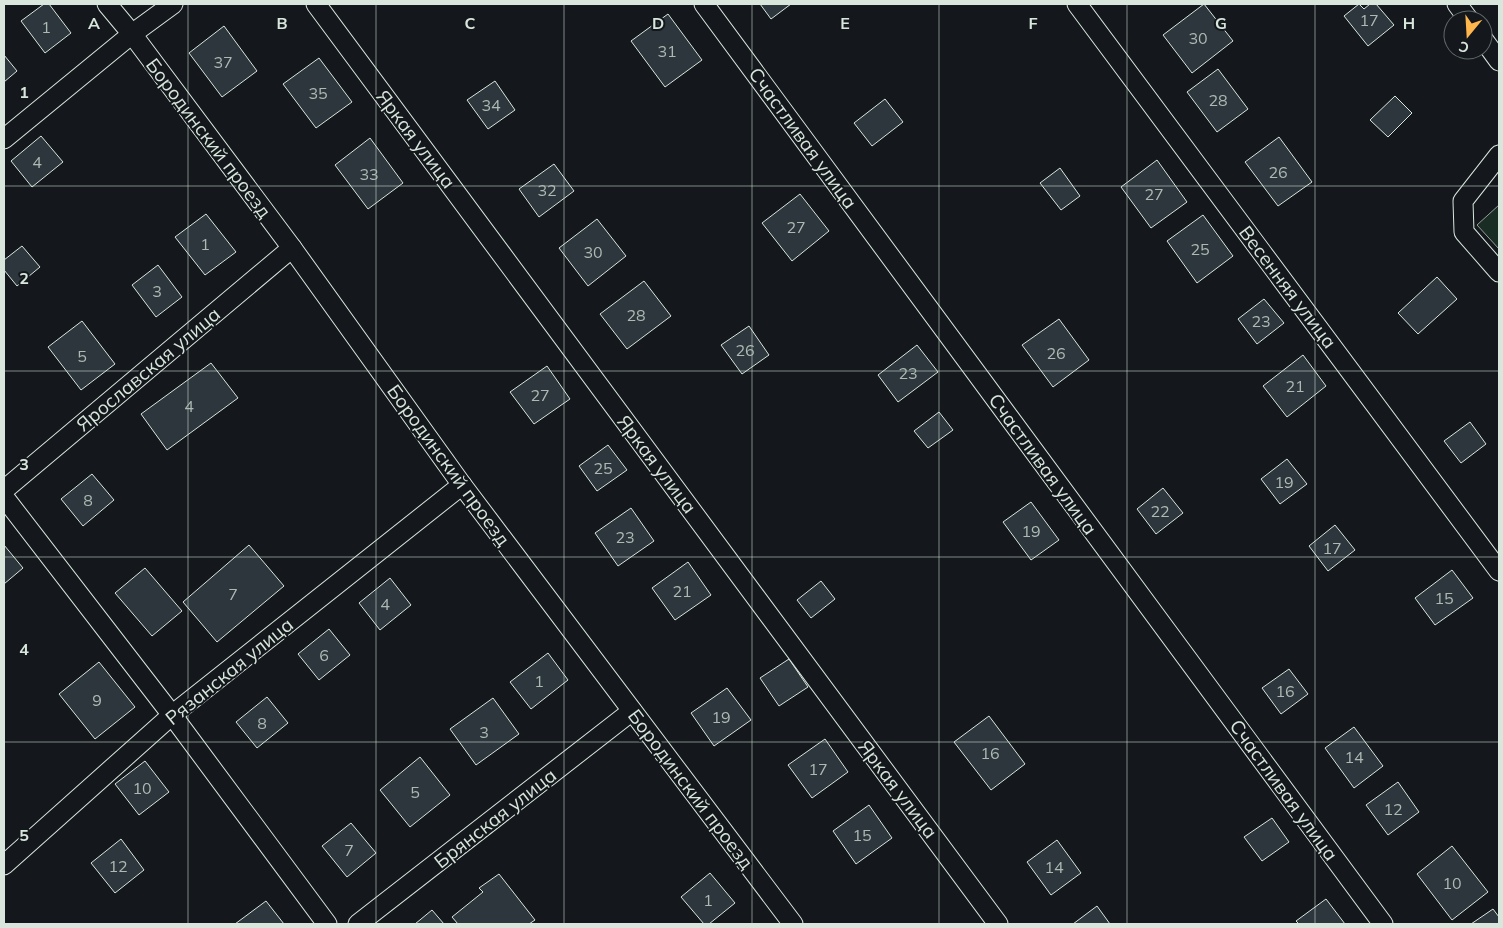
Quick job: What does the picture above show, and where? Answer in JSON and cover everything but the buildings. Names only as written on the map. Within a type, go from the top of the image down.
[{"type":"street","name":"Бородинский проезд","points":[[107,4],[132,34],[292,248],[462,485],[632,711],[787,922]]},
{"type":"street","points":[[4,139],[132,34],[173,4]]},
{"type":"street","name":"Яркая улица","points":[[316,4],[998,924]]},
{"type":"street","name":"Счастливая улица","points":[[704,4],[1383,924]]},
{"type":"street","name":"Весенняя улица","points":[[1077,4],[1499,571]]},
{"type":"street","points":[[1499,155],[1463,201],[1463,208],[1464,232],[1499,272]]},
{"type":"street","name":"Ярославская улица","points":[[4,490],[292,248]]},
{"type":"street","name":"Рязанская улица","points":[[4,865],[172,715],[462,485]]},
{"type":"street","points":[[4,497],[172,715],[327,924]]},
{"type":"street","name":"Брянская улица","points":[[358,924],[632,711]]},
{"type":"green space","points":[[1499,205],[1499,249],[1477,225]]}]
